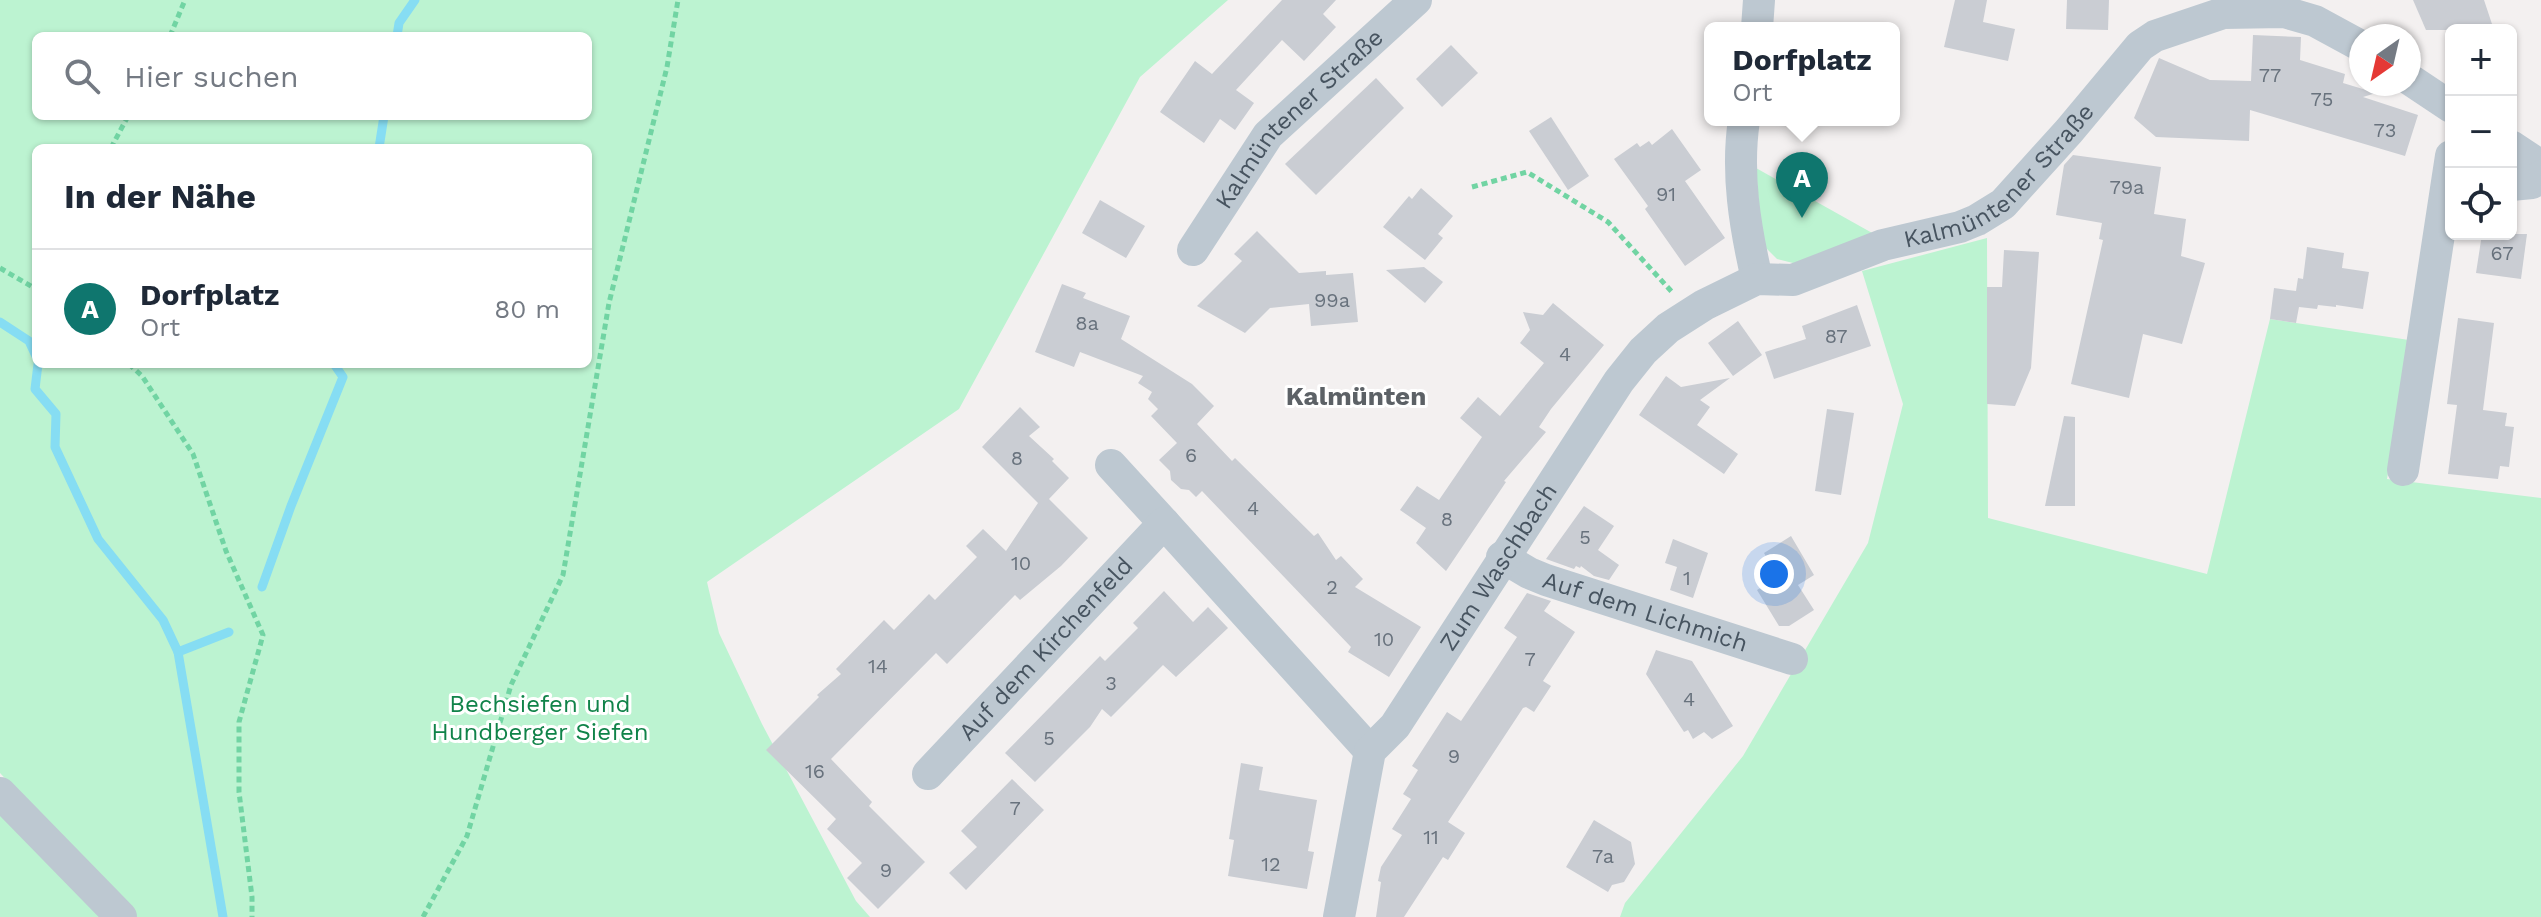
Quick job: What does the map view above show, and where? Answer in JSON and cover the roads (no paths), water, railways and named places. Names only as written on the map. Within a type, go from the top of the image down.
[{"type":"street","name":"Kalmüntener Straße","points":[[1193,250],[1268,135],[1416,0]]},
{"type":"street","points":[[1757,22],[1759,0]]},
{"type":"street","name":"Kalmüntener Straße","points":[[1757,279],[1793,280],[1875,248],[1948,231],[1992,213],[2069,131],[2140,46],[2155,36],[2223,13],[2284,12],[2315,21],[2349,39]]},
{"type":"street","points":[[2421,87],[2445,103]]},
{"type":"street","points":[[1743,126],[1744,222],[1757,279]]},
{"type":"street","points":[[2517,150],[2541,166]]},
{"type":"street","points":[[2517,184],[2532,183],[2541,176]]},
{"type":"street","points":[[2403,470],[2445,217]]},
{"type":"street","name":"Zum Waschbach","points":[[1370,751],[1395,726],[1502,557],[1627,371],[1654,340],[1691,312],[1757,279]]},
{"type":"street","points":[[1111,465],[1370,751],[1339,917]]},
{"type":"street","name":"Auf dem Kirchenfeld","points":[[928,774],[1164,523]]},
{"type":"street","name":"Auf dem Lichmich","points":[[1502,557],[1546,580],[1792,659]]},
{"type":"street","points":[[0,793],[121,917]]},
{"type":"waterway","points":[[398,32],[399,23],[415,0]]},
{"type":"waterway","points":[[380,144],[383,120]]},
{"type":"waterway","points":[[0,322],[29,341],[32,347]]},
{"type":"waterway","points":[[38,368],[35,389],[56,414],[55,447],[98,539],[163,620],[178,652]]},
{"type":"waterway","points":[[262,587],[343,377],[337,368]]},
{"type":"waterway","points":[[223,917],[178,652],[229,632]]},
{"type":"place","name":"Dorfplatz","points":[[1802,218]]},
{"type":"district","name":"Kalmünten","points":[[1356,396]]},
{"type":"park label","name":"Bechsiefen und Hundberger Siefen","points":[[540,718]]}]
